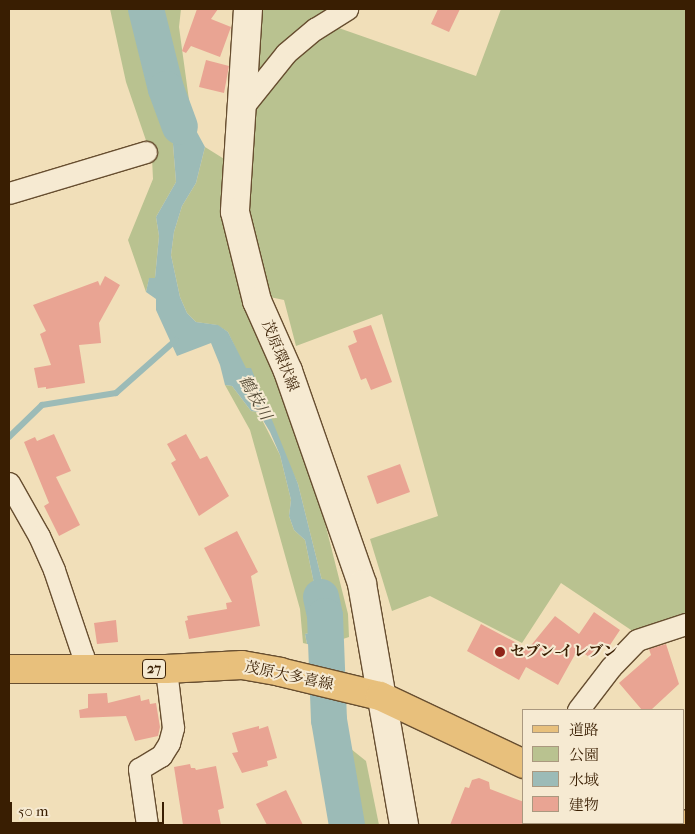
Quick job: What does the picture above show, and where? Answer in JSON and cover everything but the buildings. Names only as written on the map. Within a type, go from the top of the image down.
[{"type":"main road","name":"茂原環状線","points":[[248,9],[235,212],[258,301],[288,371],[362,584],[368,694],[404,825]]},
{"type":"main road","name":"茂原大多喜線","points":[[9,669],[166,670],[242,665],[297,676],[368,694],[522,763]]},
{"type":"street","points":[[242,108],[286,52],[316,29],[347,9]]},
{"type":"street","points":[[9,193],[146,152]]},
{"type":"street","points":[[9,483],[40,536],[54,570],[83,656],[84,670]]},
{"type":"street","points":[[579,709],[611,667],[637,640],[686,624]]},
{"type":"street","points":[[146,825],[140,769],[161,756],[169,743],[173,728],[166,670]]},
{"type":"green space","points":[[110,9],[181,9],[179,27],[192,122],[168,79],[160,82],[172,132],[176,182],[156,217],[159,236],[155,278],[149,279],[146,292],[128,240],[153,179],[152,158],[126,82]]},
{"type":"green space","points":[[254,9],[337,9],[256,78]]},
{"type":"green space","points":[[501,9],[686,9],[686,621],[637,634],[561,583],[522,643],[430,596],[392,611],[370,539],[438,516],[382,314],[296,346],[284,300],[265,296],[247,204],[255,110],[281,67],[333,26],[476,76]]},
{"type":"green space","points":[[205,147],[229,162],[274,359],[292,426],[322,511],[348,614],[349,637],[337,641],[298,484],[228,332],[217,325],[196,322],[187,313],[180,297],[171,255],[174,232],[182,206],[196,183]]},
{"type":"green space","points":[[225,385],[232,386],[251,411],[258,412],[280,455],[291,500],[289,516],[294,530],[305,540],[318,603],[319,619],[313,632],[305,634],[307,644],[303,643],[300,609],[250,430]]},
{"type":"green space","points":[[336,741],[341,741],[366,761],[379,825],[355,825]]},
{"type":"water","points":[[168,79],[205,147],[196,183],[182,206],[174,232],[171,255],[180,297],[187,313],[196,322],[218,325],[228,332],[246,368],[251,368],[298,484],[337,641],[321,647],[307,644],[305,634],[313,632],[319,619],[318,603],[305,540],[294,530],[289,516],[291,500],[280,455],[270,432],[258,412],[251,411],[232,386],[225,385],[220,365],[211,343],[177,356],[156,310],[156,299],[146,292],[149,278],[155,278],[159,236],[156,217],[176,182],[172,132],[160,82]]},
{"type":"waterway","name":"鶴枝川","points":[[146,9],[166,89],[180,127]]},
{"type":"waterway","points":[[9,437],[42,405],[116,393],[176,340]]},
{"type":"waterway","name":"鶴枝川","points":[[321,597],[325,616],[329,720],[347,825]]},
{"type":"place","name":"セブン-イレブン","points":[[500,652]]}]
